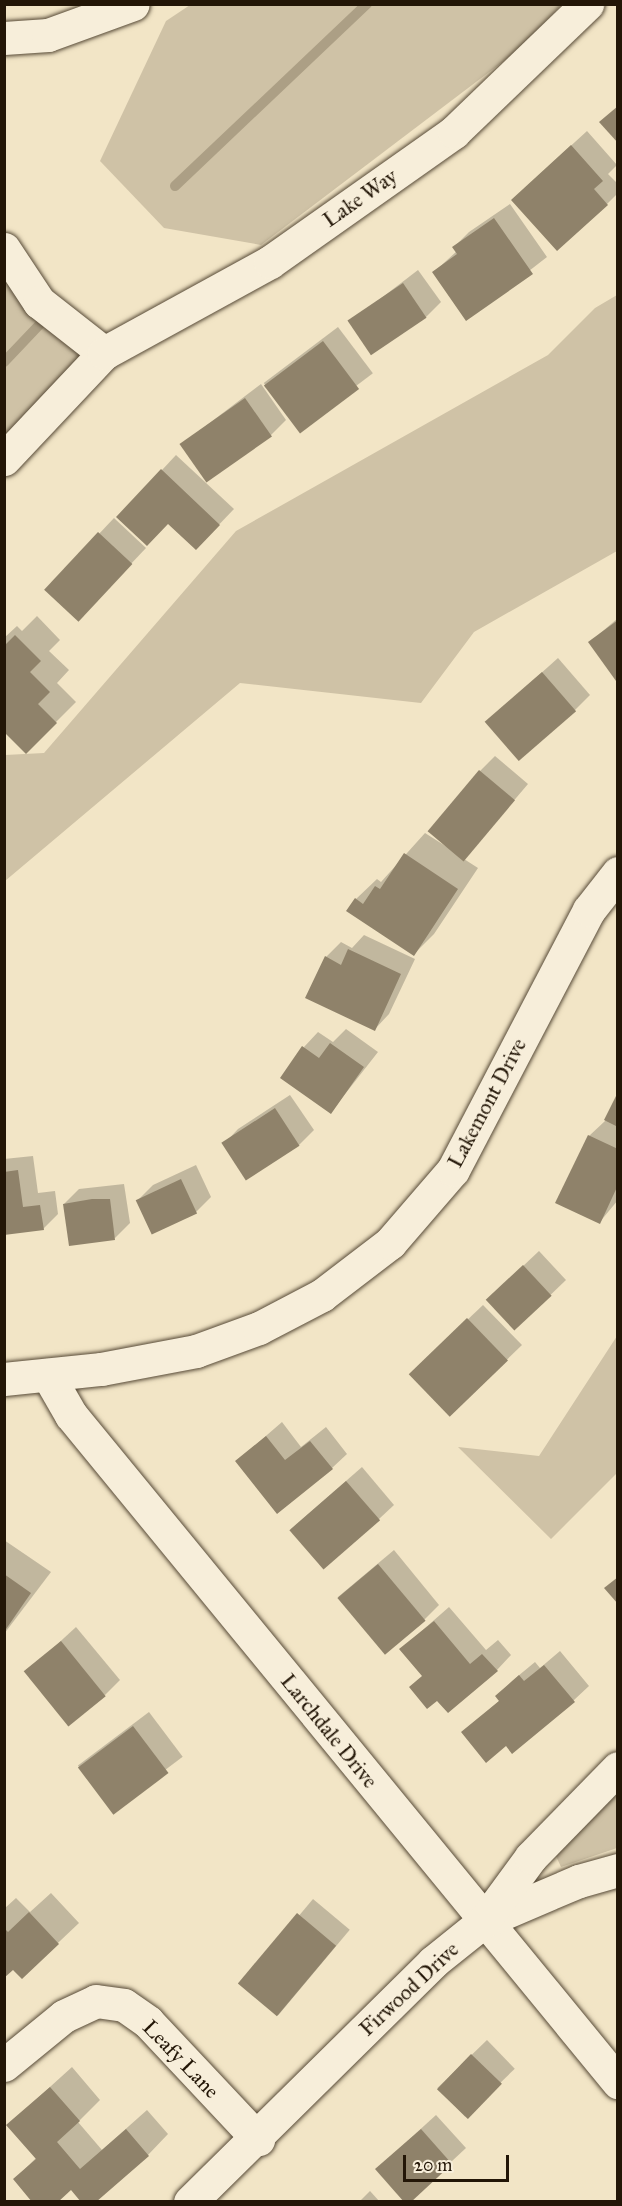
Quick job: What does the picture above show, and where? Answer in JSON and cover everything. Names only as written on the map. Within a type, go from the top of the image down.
[{"type":"street","points":[[4,38],[48,35],[133,4]]},
{"type":"street","name":"Lake Way","points":[[4,459],[104,352],[270,262],[454,132],[587,4]]},
{"type":"street","points":[[4,249],[39,302],[104,352]]},
{"type":"street","name":"Lakemont Drive","points":[[4,1379],[48,1375],[196,1351],[259,1328],[322,1295],[390,1243],[453,1170],[589,910],[618,873]]},
{"type":"street","name":"Larchdale Drive","points":[[48,1375],[71,1415],[618,2082]]},
{"type":"street","name":"Firwood Drive","points":[[190,2202],[258,2139],[433,1962],[484,1921],[531,1857],[618,1768]]},
{"type":"street","points":[[484,1921],[579,1881],[618,1870]]},
{"type":"street","name":"Leafy Lane","points":[[4,2066],[63,2016],[96,2001],[123,2005],[148,2022],[258,2139]]},
{"type":"shaded area","points":[[190,5],[561,5],[521,48],[261,245],[164,228],[100,161],[166,21]]},
{"type":"shaded area","points":[[5,278],[85,359],[5,439]]},
{"type":"shaded area","points":[[617,295],[617,551],[474,632],[421,703],[240,683],[5,881],[5,755],[44,753],[236,531],[548,355],[595,308]]},
{"type":"shaded area","points":[[617,1336],[617,1473],[551,1539],[458,1447],[539,1456]]},
{"type":"shaded area","points":[[617,1793],[617,1848],[561,1867],[556,1856]]},
{"type":"building","points":[[618,106],[618,143],[599,122]]},
{"type":"building","points":[[571,145],[603,181],[594,189],[608,205],[557,251],[511,200]]},
{"type":"building","points":[[494,218],[533,274],[466,321],[432,272],[457,254],[452,247]]},
{"type":"building","points":[[403,283],[426,318],[371,355],[347,320]]},
{"type":"building","points":[[323,341],[359,389],[300,433],[264,386]]},
{"type":"building","points":[[245,398],[272,437],[206,482],[179,444]]},
{"type":"building","points":[[161,469],[220,525],[196,550],[168,524],[147,546],[116,517]]},
{"type":"building","points":[[98,532],[132,564],[78,622],[44,590]]},
{"type":"building","points":[[618,620],[618,680],[616,681],[588,642]]},
{"type":"building","points":[[15,635],[41,661],[30,672],[50,692],[38,704],[57,723],[26,754],[4,732],[4,646]]},
{"type":"building","points":[[542,672],[576,711],[519,761],[485,722]]},
{"type":"building","points":[[479,770],[515,800],[464,861],[428,831]]},
{"type":"building","points":[[404,853],[458,889],[414,956],[346,911],[355,898],[363,904],[375,886],[380,889]]},
{"type":"building","points":[[348,949],[401,974],[375,1031],[305,998],[325,956],[341,965]]},
{"type":"building","points":[[330,1043],[364,1067],[331,1114],[280,1078],[302,1046],[319,1058]]},
{"type":"building","points":[[618,1092],[618,1127],[604,1120]]},
{"type":"building","points":[[275,1108],[300,1146],[246,1181],[221,1143]]},
{"type":"building","points":[[588,1135],[618,1149],[618,1185],[600,1224],[555,1203]]},
{"type":"building","points":[[18,1170],[23,1207],[40,1205],[44,1230],[4,1235],[4,1172]]},
{"type":"building","points":[[181,1179],[197,1213],[152,1235],[136,1200]]},
{"type":"building","points":[[92,1199],[110,1199],[115,1240],[69,1246],[63,1204]]},
{"type":"building","points":[[523,1265],[552,1296],[514,1330],[486,1300]]},
{"type":"building","points":[[467,1318],[508,1360],[450,1417],[409,1374]]},
{"type":"building","points":[[266,1436],[285,1460],[310,1441],[333,1469],[277,1514],[235,1461]]},
{"type":"building","points":[[346,1481],[380,1520],[324,1569],[289,1530]]},
{"type":"building","points":[[378,1564],[426,1621],[385,1655],[337,1598]]},
{"type":"building","points":[[4,1574],[31,1593],[4,1632]]},
{"type":"building","points":[[618,1577],[618,1604],[604,1588]]},
{"type":"building","points":[[434,1621],[470,1664],[482,1654],[498,1671],[448,1713],[437,1701],[427,1709],[409,1687],[422,1676],[399,1649]]},
{"type":"building","points":[[61,1641],[106,1696],[68,1726],[24,1671]]},
{"type":"building","points":[[544,1665],[575,1702],[512,1754],[506,1746],[486,1763],[461,1732],[499,1701],[495,1696],[519,1675],[524,1681]]},
{"type":"building","points":[[133,1726],[169,1773],[113,1815],[78,1768]]},
{"type":"building","points":[[29,1912],[59,1944],[22,1979],[13,1970],[4,1978],[4,1928],[8,1932]]},
{"type":"building","points":[[297,1913],[336,1946],[277,2016],[238,1983]]},
{"type":"building","points":[[471,2054],[502,2084],[468,2119],[437,2089]]},
{"type":"building","points":[[50,2087],[80,2121],[57,2142],[80,2169],[126,2129],[149,2156],[96,2202],[81,2202],[71,2190],[58,2202],[32,2202],[13,2179],[36,2159],[6,2125]]},
{"type":"building","points":[[421,2129],[452,2164],[411,2202],[404,2202],[375,2169]]},
{"type":"waterway","points":[[175,186],[367,4]]},
{"type":"waterway","points":[[4,362],[41,323]]}]
